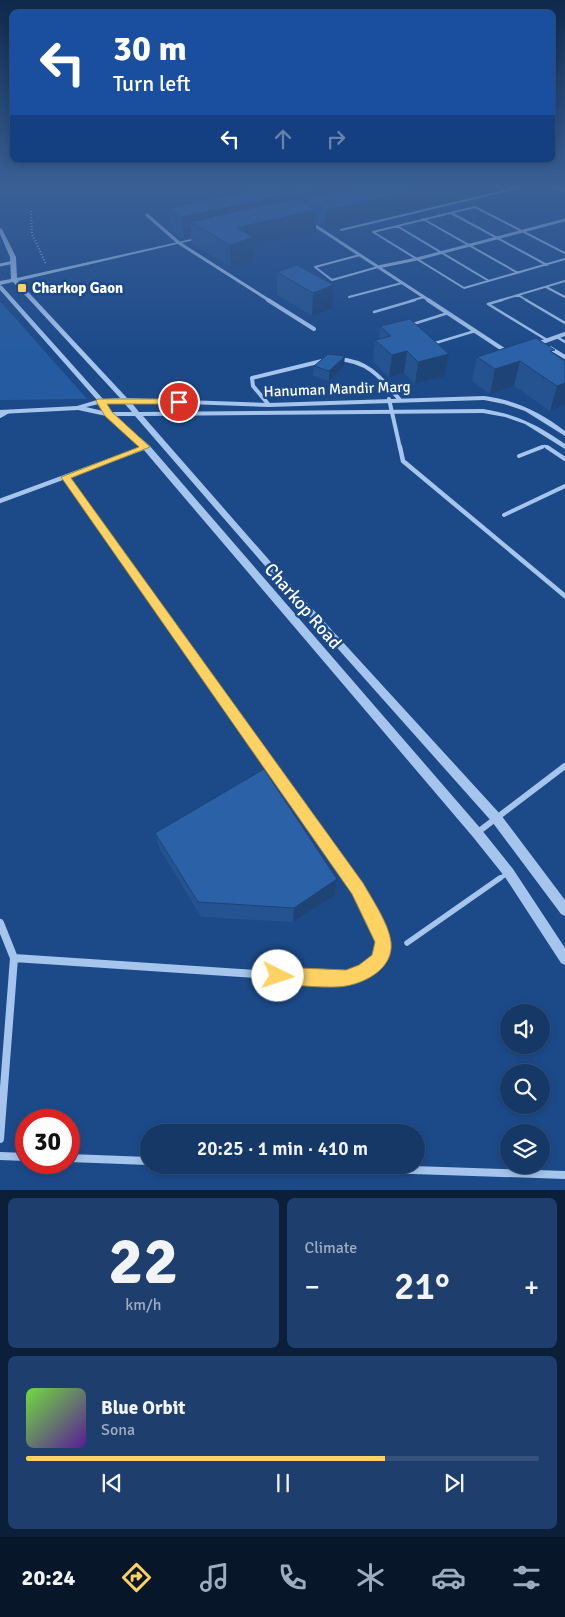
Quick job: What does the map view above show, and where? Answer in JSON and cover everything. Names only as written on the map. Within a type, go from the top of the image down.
[{"type":"street","points":[[7,242],[14,262],[14,280]]},
{"type":"street","points":[[0,283],[185,242]]},
{"type":"street","points":[[339,242],[509,353]]},
{"type":"street","points":[[378,267],[484,242]]},
{"type":"street","points":[[179,243],[314,329]]},
{"type":"street","points":[[0,265],[14,262]]},
{"type":"street","name":"Charkop Road","points":[[14,280],[125,400],[294,594],[497,819],[565,910]]},
{"type":"street","name":"Charkop Road","points":[[0,287],[101,401],[108,414],[146,447],[476,833],[508,873],[565,959]]},
{"type":"street","points":[[533,345],[565,334]]},
{"type":"street","points":[[541,342],[565,357]]},
{"type":"street","points":[[269,405],[253,386],[252,378],[330,359],[358,361],[368,365],[400,400]]},
{"type":"street","name":"Hanuman Mandir Marg","points":[[78,408],[101,401],[125,400],[269,405],[389,399],[484,398],[498,399],[533,412],[565,434]]},
{"type":"street","points":[[389,399],[403,460],[565,596]]},
{"type":"street","points":[[0,416],[4,412],[78,408],[108,414],[461,410],[502,413],[523,420],[565,447]]},
{"type":"street","points":[[0,501],[146,447]]},
{"type":"street","points":[[14,958],[315,978],[346,978],[364,972],[380,959],[383,942],[358,888],[65,477]]},
{"type":"street","points":[[476,833],[565,766]]},
{"type":"street","points":[[0,923],[14,958],[0,1139]]},
{"type":"street","points":[[0,1156],[15,1157]]},
{"type":"street","points":[[80,1158],[140,1161]]},
{"type":"street","points":[[425,1170],[565,1175]]},
{"type":"lane","points":[[389,242],[464,288],[565,260]]},
{"type":"lane","points":[[423,242],[490,281]]},
{"type":"lane","points":[[464,242],[518,273]]},
{"type":"lane","points":[[504,242],[547,265]]},
{"type":"lane","points":[[543,242],[565,253]]},
{"type":"lane","points":[[360,255],[315,267],[332,280],[378,267]]},
{"type":"lane","points":[[547,340],[488,304],[565,281]]},
{"type":"lane","points":[[349,297],[402,283]]},
{"type":"lane","points":[[546,286],[565,297]]},
{"type":"lane","points":[[518,295],[565,323]]},
{"type":"lane","points":[[374,312],[424,297]]},
{"type":"lane","points":[[406,326],[448,313]]},
{"type":"lane","points":[[430,345],[475,331]]},
{"type":"lane","points":[[557,337],[565,342]]},
{"type":"lane","points":[[519,456],[545,446],[565,459]]},
{"type":"lane","points":[[504,515],[565,486]]},
{"type":"lane","points":[[407,943],[508,873]]},
{"type":"path","points":[[36,242],[50,272]]},
{"type":"shaded area","points":[[0,301],[87,399],[0,400]]},
{"type":"building","points":[[224,242],[240,242],[230,245]]},
{"type":"building","points":[[297,265],[334,285],[313,293],[277,272]]},
{"type":"building","points":[[410,319],[449,354],[418,362],[407,351],[392,355],[375,340],[391,336],[380,326]]},
{"type":"building","points":[[536,338],[555,350],[550,351],[565,361],[565,383],[557,386],[520,361],[495,369],[477,357]]},
{"type":"building","points":[[328,354],[345,356],[329,371],[314,366]]},
{"type":"building","points":[[264,769],[337,879],[294,908],[198,902],[155,833]]},
{"type":"place","name":"Charkop Gaon","points":[[22,288]]},
{"type":"route","points":[[179,402],[101,401],[108,414],[146,447],[65,477],[358,888],[376,924],[383,942],[380,959],[364,972],[346,978],[278,976]]}]
